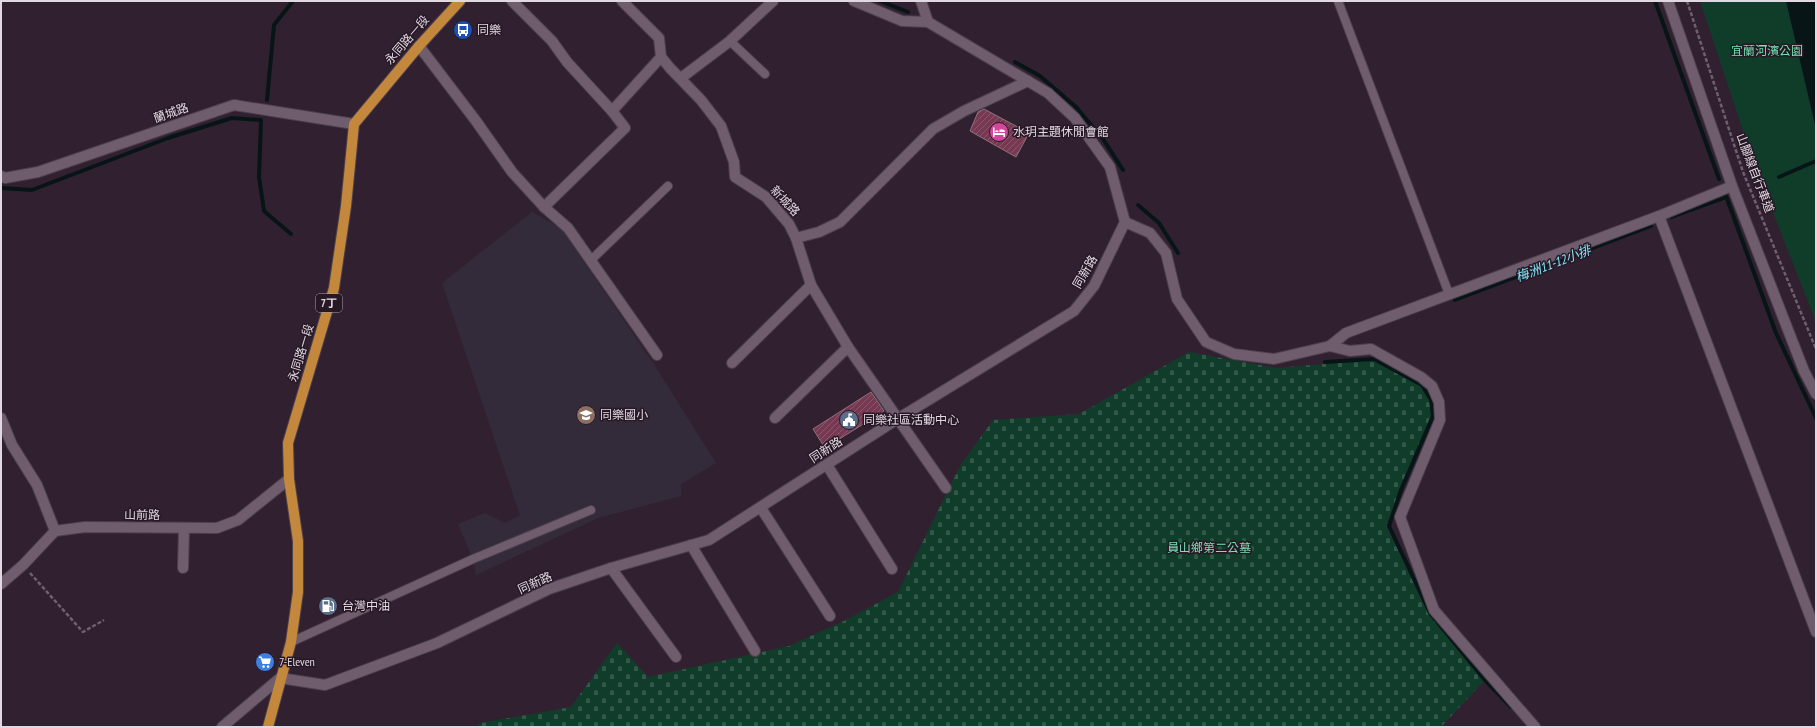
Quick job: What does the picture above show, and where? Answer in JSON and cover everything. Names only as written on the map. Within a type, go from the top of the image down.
[{"type":"main road","name":"永同路一段","points":[[280,678],[292,642],[298,592],[298,541],[289,479],[288,443],[334,288],[346,206],[354,124],[419,46],[460,1]]},
{"type":"main road","name":"7丁","points":[[268,727],[280,678]]},
{"type":"street","points":[[512,1],[552,42],[567,62],[626,128],[544,207]]},
{"type":"street","name":"新城路","points":[[622,1],[659,38],[662,57],[722,126],[734,162],[736,177],[766,197],[789,224],[796,238],[811,285],[848,347],[899,418],[946,488]]},
{"type":"street","points":[[681,78],[730,41],[773,1]]},
{"type":"street","points":[[854,1],[902,21],[928,22],[1048,93],[1075,118],[1110,167],[1125,222],[1150,233],[1166,253],[1177,300],[1206,342],[1234,354],[1274,359],[1330,346],[1346,333],[1659,216],[1732,186]]},
{"type":"street","points":[[920,1],[928,22]]},
{"type":"street","points":[[1668,1],[1732,186],[1804,371],[1816,394]]},
{"type":"street","points":[[419,46],[476,121],[512,172],[544,207],[568,228],[657,355]]},
{"type":"street","points":[[612,111],[662,57]]},
{"type":"street","points":[[796,238],[819,232],[840,222],[934,130],[964,111],[1028,81]]},
{"type":"street","name":"蘭城路","points":[[1,176],[5,178],[38,172],[234,105],[354,124]]},
{"type":"street","points":[[1659,216],[1816,632]]},
{"type":"street","name":"同新路","points":[[280,678],[325,684],[438,643],[549,590],[611,568],[709,540],[899,418],[1074,311],[1094,286],[1125,222]]},
{"type":"street","points":[[732,362],[811,285]]},
{"type":"street","points":[[1330,346],[1350,351],[1371,349],[1421,377],[1432,386],[1439,402],[1440,420],[1400,517],[1434,610],[1534,727]]},
{"type":"street","points":[[775,418],[848,347]]},
{"type":"street","points":[[1,418],[12,445],[37,485],[55,531],[23,565],[1,584]]},
{"type":"street","points":[[828,465],[892,569]]},
{"type":"street","name":"山前路","points":[[55,531],[85,527],[184,529],[217,528],[238,520],[289,479]]},
{"type":"street","points":[[761,508],[830,616]]},
{"type":"street","points":[[183,568],[184,529]]},
{"type":"street","points":[[691,545],[755,651]]},
{"type":"street","points":[[611,568],[676,657]]},
{"type":"street","points":[[222,727],[280,678]]},
{"type":"lane","points":[[1338,1],[1449,294]]},
{"type":"lane","points":[[730,41],[765,74]]},
{"type":"lane","points":[[590,261],[668,186]]},
{"type":"lane","points":[[292,642],[473,559],[591,510]]},
{"type":"path","name":"山腳線自行車道","points":[[1687,1],[1743,172],[1816,349]]},
{"type":"path","points":[[23,565],[83,632],[104,620]]},
{"type":"shaded area","points":[[1786,1],[1816,1],[1816,129]]},
{"type":"shaded area","name":"同樂國小","points":[[532,212],[561,228],[655,366],[716,463],[681,484],[681,496],[598,518],[476,575],[473,559],[458,524],[485,513],[505,523],[520,515],[442,283]]},
{"type":"green space","name":"宜蘭河濱公園","points":[[1700,1],[1816,1],[1816,322],[1754,164]]},
{"type":"green space","name":"員山鄉第二公墓","points":[[1189,352],[1276,368],[1372,360],[1421,386],[1430,401],[1431,417],[1386,525],[1429,615],[1484,681],[1441,727],[476,727],[481,723],[571,707],[617,643],[648,677],[789,646],[846,620],[898,592],[960,466],[993,420],[1079,414]]},
{"type":"building","name":"水玥主題休閒會館","points":[[984,109],[1029,133],[1016,157],[970,131],[978,112]]},
{"type":"building","name":"同樂社區活動中心","points":[[871,392],[884,411],[825,448],[813,429]]},
{"type":"waterway","points":[[267,100],[274,25],[293,1]]},
{"type":"waterway","points":[[880,1],[908,12]]},
{"type":"waterway","points":[[1655,1],[1719,179]]},
{"type":"waterway","points":[[1015,62],[1040,76],[1076,107],[1103,139],[1123,170]]},
{"type":"waterway","points":[[1,188],[32,190],[168,138],[232,118],[261,120],[259,177],[264,211],[291,234]]},
{"type":"waterway","points":[[1779,177],[1816,161]]},
{"type":"waterway","points":[[1726,196],[1776,333],[1816,418]]},
{"type":"waterway","name":"梅洲11-12小排","points":[[1671,217],[1726,197]]},
{"type":"waterway","points":[[1138,205],[1159,223],[1178,253]]},
{"type":"waterway","name":"梅洲11-12小排","points":[[1455,300],[1651,226]]},
{"type":"waterway","points":[[1325,362],[1374,359],[1422,385],[1431,400],[1433,416],[1401,490],[1389,526],[1430,613],[1484,679],[1511,707]]},
{"type":"place","name":"同樂","points":[[463,30]]},
{"type":"place","name":"水玥主題休閒會館","points":[[999,132]]},
{"type":"place","name":"同樂國小","points":[[586,415]]},
{"type":"place","name":"同樂社區活動中心","points":[[849,420]]},
{"type":"place","name":"台灣中油","points":[[328,606]]},
{"type":"place","name":"7-Eleven","points":[[265,662]]}]
